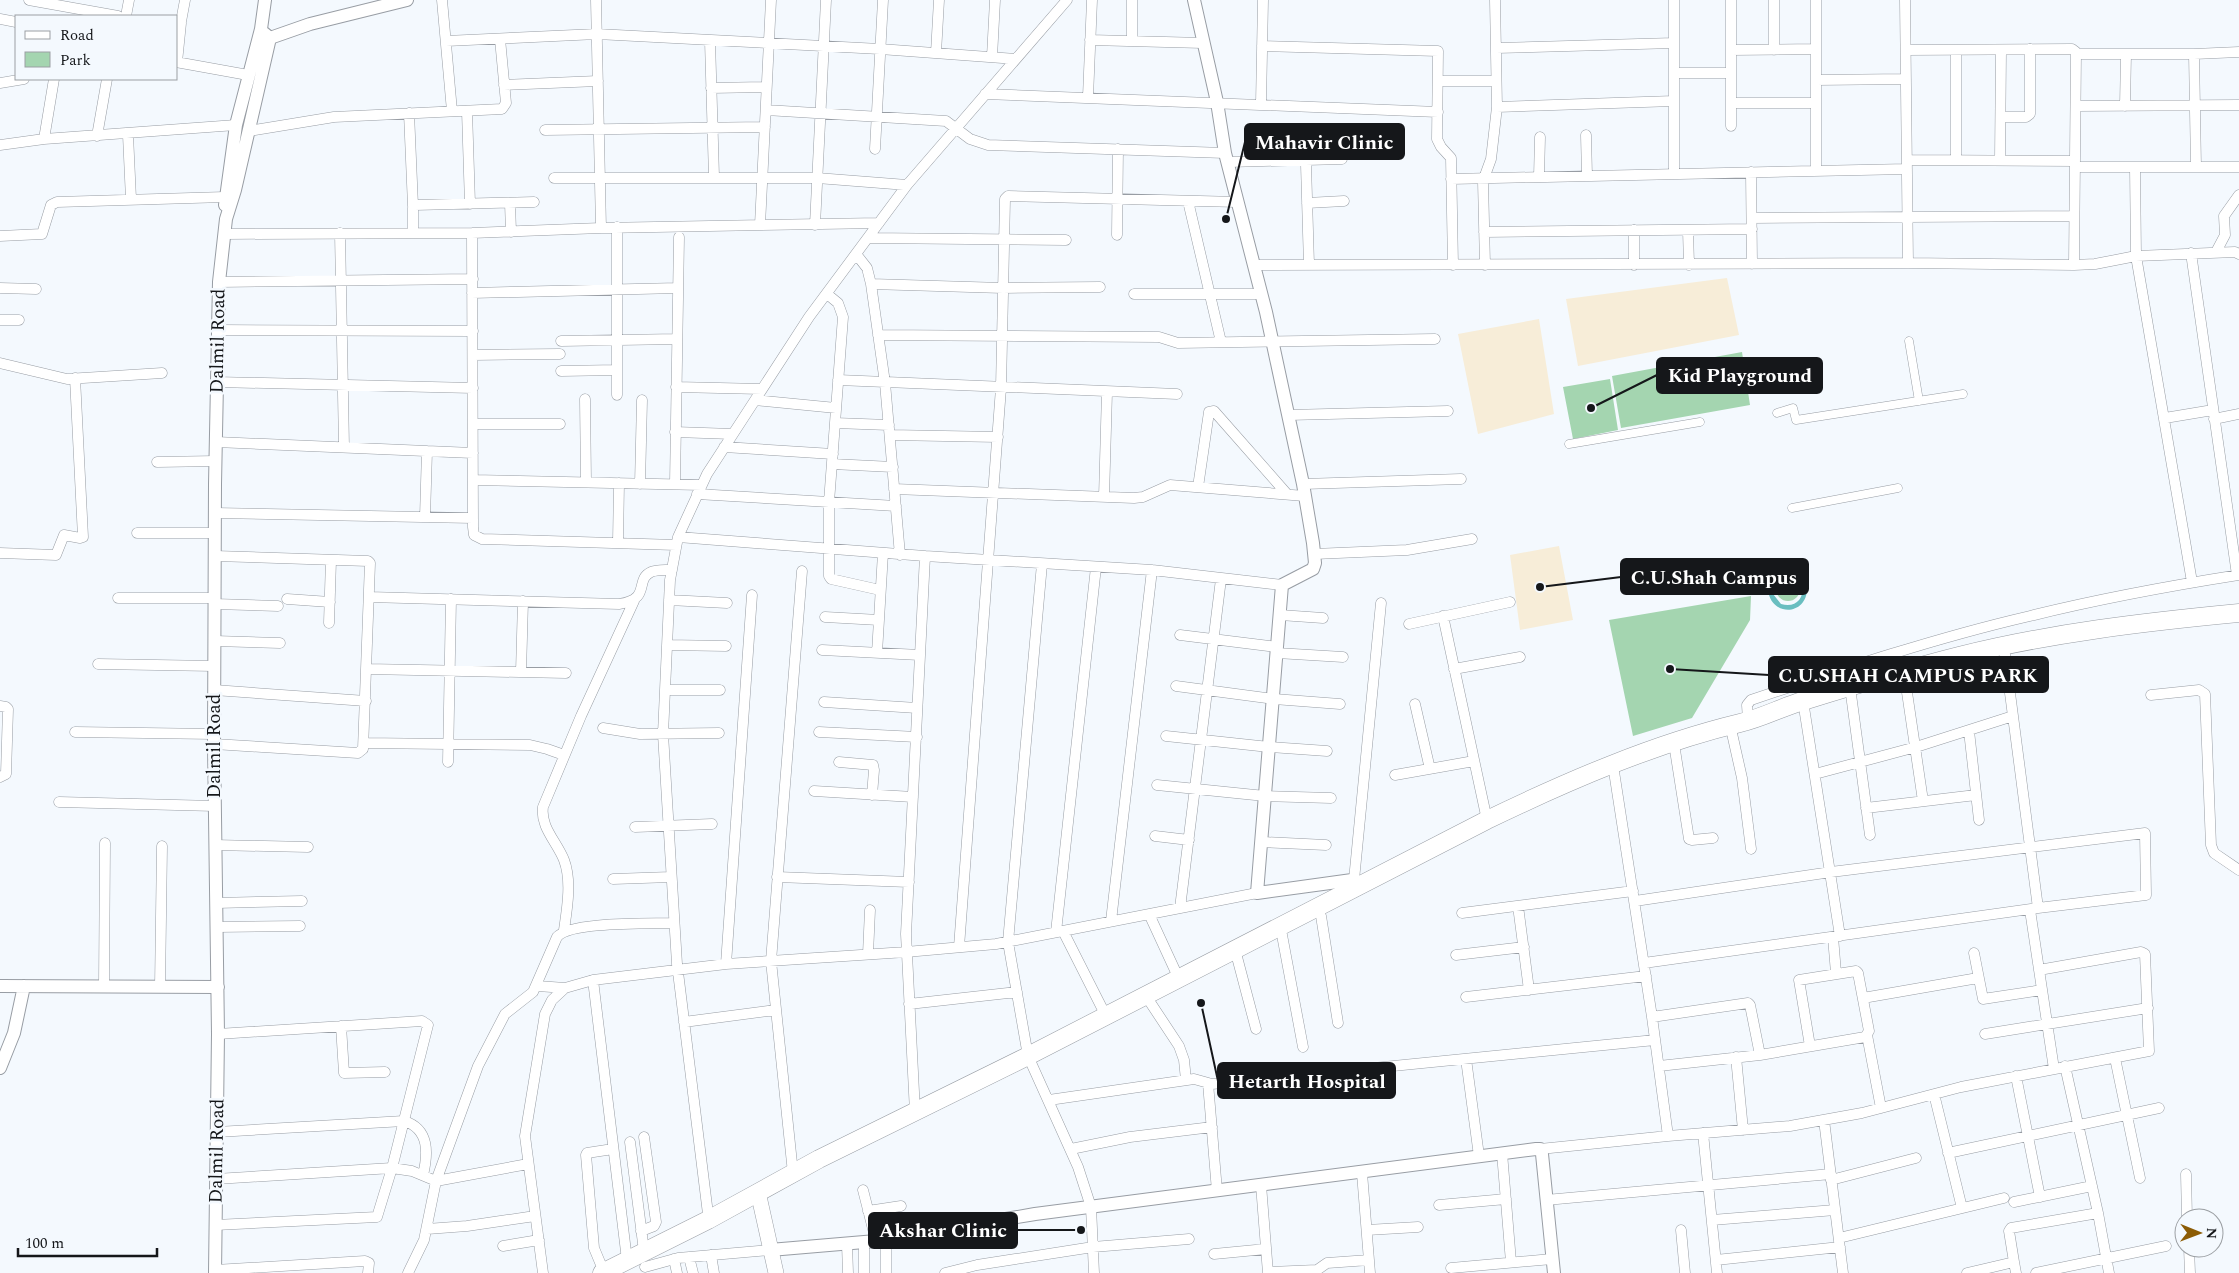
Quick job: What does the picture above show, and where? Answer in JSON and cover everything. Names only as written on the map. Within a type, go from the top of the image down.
[{"type":"highway","points":[[630,1265],[1148,998],[1179,979],[1355,884],[1540,794],[1614,768],[1675,750],[1803,701],[1959,656],[2113,627],[2239,613]]},
{"type":"highway","points":[[759,1197],[793,1173],[915,1112],[1030,1059],[1106,1016],[1238,957],[1321,916],[1535,806],[1614,768],[1696,734],[1730,724],[1739,724]]},
{"type":"main road","points":[[759,1197],[772,1264]]},
{"type":"street","points":[[28,0],[112,15]]},
{"type":"street","points":[[126,15],[129,0]]},
{"type":"street","points":[[178,44],[179,25],[185,0]]},
{"type":"street","points":[[226,219],[248,131],[265,33],[265,0]]},
{"type":"street","points":[[265,33],[407,0]]},
{"type":"street","points":[[442,0],[452,112]]},
{"type":"street","points":[[596,0],[601,228]]},
{"type":"street","points":[[760,225],[771,0]]},
{"type":"street","points":[[815,225],[826,0]]},
{"type":"street","points":[[875,148],[883,0]]},
{"type":"street","points":[[936,53],[940,0]]},
{"type":"street","points":[[992,57],[995,0]]},
{"type":"street","points":[[709,1223],[677,970],[663,734],[669,600],[677,541],[700,490],[724,448],[827,294],[907,185],[1067,0]]},
{"type":"street","points":[[1088,97],[1092,0]]},
{"type":"street","points":[[1132,0],[1132,41]]},
{"type":"street","points":[[472,232],[473,518],[474,535],[482,539],[618,544],[677,541],[828,549],[1152,570],[1282,586],[1313,569],[1314,554],[1304,490],[1272,341],[1226,157],[1217,102],[1194,0]]},
{"type":"street","points":[[1261,104],[1263,0]]},
{"type":"street","points":[[1484,265],[1484,178],[1491,159],[1497,107],[1495,0]]},
{"type":"street","points":[[1674,0],[1674,174]]},
{"type":"street","points":[[1731,0],[1732,126]]},
{"type":"street","points":[[1774,0],[1774,50]]},
{"type":"street","points":[[1816,0],[1816,171]]},
{"type":"street","points":[[1905,0],[1908,262]]},
{"type":"street","points":[[0,19],[15,22]]},
{"type":"street","points":[[226,219],[225,197],[236,125],[248,75],[265,33]]},
{"type":"street","points":[[446,42],[596,34],[880,49],[1016,59]]},
{"type":"street","points":[[248,131],[334,117],[504,108],[506,103],[500,39]]},
{"type":"street","points":[[1090,40],[1203,44]]},
{"type":"street","points":[[710,41],[714,178]]},
{"type":"street","points":[[1496,48],[1674,43]]},
{"type":"street","points":[[1262,46],[1436,50],[1439,53],[1437,139],[1441,148],[1451,158],[1453,265]]},
{"type":"street","points":[[2001,117],[2026,117],[2030,114],[2030,49]]},
{"type":"street","points":[[1906,50],[2072,49],[2076,54],[2074,265]]},
{"type":"street","points":[[1731,50],[1816,50]]},
{"type":"street","points":[[1956,50],[1956,160]]},
{"type":"street","points":[[2000,160],[2001,50]]},
{"type":"street","points":[[2076,54],[2239,52]]},
{"type":"street","points":[[2125,106],[2126,54]]},
{"type":"street","points":[[2194,54],[2196,167]]},
{"type":"street","points":[[178,62],[248,75]]},
{"type":"street","points":[[1674,73],[1731,73]]},
{"type":"street","points":[[1816,80],[1906,79]]},
{"type":"street","points":[[0,83],[18,80]]},
{"type":"street","points":[[44,139],[54,80]]},
{"type":"street","points":[[96,136],[107,80]]},
{"type":"street","points":[[504,85],[598,81]]},
{"type":"street","points":[[1439,81],[1496,81]]},
{"type":"street","points":[[712,88],[766,87]]},
{"type":"street","points":[[985,94],[1438,112]]},
{"type":"street","points":[[1497,107],[1674,101]]},
{"type":"street","points":[[1731,103],[1816,103]]},
{"type":"street","points":[[2076,106],[2239,105]]},
{"type":"street","points":[[766,110],[820,112],[946,122],[970,139],[988,145],[1118,149],[1226,157],[1306,160],[1342,159]]},
{"type":"street","points":[[467,111],[470,204]]},
{"type":"street","points":[[409,113],[413,232]]},
{"type":"street","points":[[0,145],[44,139],[128,135],[236,125]]},
{"type":"street","points":[[545,130],[765,126]]},
{"type":"street","points":[[1305,132],[1309,265]]},
{"type":"street","points":[[128,135],[130,199]]},
{"type":"street","points":[[1586,136],[1588,176]]},
{"type":"street","points":[[1539,177],[1540,137]]},
{"type":"street","points":[[1117,235],[1118,149]]},
{"type":"street","points":[[1452,179],[1816,171],[1956,160],[2000,160],[2135,167],[2239,167]]},
{"type":"street","points":[[2135,167],[2136,256],[2192,582]]},
{"type":"street","points":[[1751,172],[1752,264]]},
{"type":"street","points":[[554,178],[817,178],[907,185]]},
{"type":"street","points":[[2216,252],[2225,235],[2224,216],[2239,195]]},
{"type":"street","points":[[0,236],[42,234],[53,203],[225,197]]},
{"type":"street","points":[[959,947],[998,437],[1006,197],[1238,202]]},
{"type":"street","points":[[1188,200],[1221,342]]},
{"type":"street","points":[[1307,203],[1344,201]]},
{"type":"street","points":[[413,206],[534,202]]},
{"type":"street","points":[[510,204],[511,232]]},
{"type":"street","points":[[1484,232],[1688,230],[1752,224],[1907,218],[2074,216]]},
{"type":"street","name":"Dalmil Road","points":[[215,1272],[218,987],[214,806],[215,513],[219,282],[226,219]]},
{"type":"street","points":[[225,234],[511,232],[617,227],[879,223]]},
{"type":"street","points":[[616,395],[618,339],[617,227]]},
{"type":"street","points":[[1634,230],[1634,265]]},
{"type":"street","points":[[1688,230],[1689,264]]},
{"type":"street","points":[[340,233],[344,447]]},
{"type":"street","points":[[675,484],[679,237]]},
{"type":"street","points":[[868,238],[1066,240]]},
{"type":"street","points":[[1254,265],[1634,265],[1908,262],[2074,265],[2095,264],[2136,256],[2216,252],[2235,252],[2239,254]]},
{"type":"street","points":[[1750,849],[1742,778],[1739,724],[1750,700],[1934,641],[2029,616],[2192,582],[2238,575],[2191,253]]},
{"type":"street","points":[[856,254],[867,268],[871,284],[885,383],[900,554]]},
{"type":"street","points":[[219,282],[472,279]]},
{"type":"street","points":[[871,284],[1003,288],[1100,287]]},
{"type":"street","points":[[0,288],[36,288]]},
{"type":"street","points":[[472,293],[678,288]]},
{"type":"street","points":[[827,294],[842,309],[829,502],[828,549],[831,579],[880,590]]},
{"type":"street","points":[[1134,294],[1261,294]]},
{"type":"street","points":[[0,320],[19,320]]},
{"type":"street","points":[[218,330],[472,332]]},
{"type":"street","points":[[878,335],[1159,337],[1175,342],[1435,339]]},
{"type":"street","points":[[562,341],[677,339]]},
{"type":"street","points":[[1908,340],[1919,402]]},
{"type":"street","points":[[473,356],[560,354]]},
{"type":"street","points":[[0,363],[60,377],[75,378],[162,372]]},
{"type":"street","points":[[561,371],[617,370]]},
{"type":"street","points":[[0,553],[56,555],[64,535],[83,537],[75,378]]},
{"type":"street","points":[[838,380],[1177,394]]},
{"type":"street","points":[[217,382],[473,388]]},
{"type":"street","points":[[676,387],[762,389]]},
{"type":"street","points":[[1104,497],[1107,392]]},
{"type":"street","points":[[1777,413],[1792,408],[1796,420],[1963,394]]},
{"type":"street","points":[[585,399],[586,482]]},
{"type":"street","points":[[640,484],[642,400]]},
{"type":"street","points":[[756,400],[836,408]]},
{"type":"street","points":[[1198,487],[1209,412],[1214,411],[1287,494]]},
{"type":"street","points":[[1288,415],[1448,411]]},
{"type":"street","points":[[2165,418],[2239,414]]},
{"type":"street","points":[[1569,444],[1700,422]]},
{"type":"street","points":[[835,423],[889,430],[998,437]]},
{"type":"street","points":[[473,424],[560,424]]},
{"type":"street","points":[[676,432],[733,434]]},
{"type":"street","points":[[216,442],[473,453]]},
{"type":"street","points":[[724,448],[892,467]]},
{"type":"street","points":[[425,517],[426,451]]},
{"type":"street","points":[[157,462],[216,462]]},
{"type":"street","points":[[894,489],[1139,498],[1166,485],[1287,494],[1304,490],[1461,479]]},
{"type":"street","points":[[473,480],[675,484],[700,490],[896,506]]},
{"type":"street","points":[[618,544],[620,483]]},
{"type":"street","points":[[1792,508],[1898,488]]},
{"type":"street","points":[[215,513],[473,518]]},
{"type":"street","points":[[137,533],[215,533]]},
{"type":"street","points":[[1314,554],[1407,550],[1472,539]]},
{"type":"street","points":[[877,653],[883,553]]},
{"type":"street","points":[[75,732],[214,739],[358,753],[363,750],[370,562],[215,556]]},
{"type":"street","points":[[915,1112],[906,952],[924,556]]},
{"type":"street","points":[[329,622],[331,560]]},
{"type":"street","points":[[1042,564],[1008,942],[1030,1059],[1071,1149],[1091,1207],[1094,1273]]},
{"type":"street","points":[[1096,567],[1060,931],[1106,1016]]},
{"type":"street","points":[[408,1273],[424,1240],[436,1181],[478,1066],[501,1019],[509,1009],[528,998],[538,986],[558,937],[564,930],[567,903],[567,870],[564,860],[543,820],[542,813],[545,801],[634,601],[638,597],[646,575],[650,572],[672,570]]},
{"type":"street","points":[[1111,921],[1152,570]]},
{"type":"street","points":[[793,1173],[771,961],[802,571]]},
{"type":"street","points":[[1180,908],[1221,579]]},
{"type":"street","points":[[1257,893],[1282,586]]},
{"type":"street","points":[[726,964],[752,595]]},
{"type":"street","points":[[370,597],[619,604],[634,601]]},
{"type":"street","points":[[118,598],[283,603],[330,602]]},
{"type":"street","points":[[448,762],[451,599]]},
{"type":"street","points":[[669,600],[726,603]]},
{"type":"street","points":[[521,672],[523,601]]},
{"type":"street","points":[[1409,624],[1510,602]]},
{"type":"street","points":[[538,986],[565,988],[593,980],[726,964],[906,952],[1008,942],[1257,893],[1355,884],[1380,603]]},
{"type":"street","points":[[1280,615],[1323,618]]},
{"type":"street","points":[[1443,616],[1487,820]]},
{"type":"street","points":[[825,617],[879,620]]},
{"type":"street","points":[[1180,635],[1277,650],[1343,657]]},
{"type":"street","points":[[214,641],[280,642]]},
{"type":"street","points":[[667,645],[726,646]]},
{"type":"street","points":[[2004,647],[2031,848],[2039,970],[2054,1068]]},
{"type":"street","points":[[822,650],[920,655]]},
{"type":"street","points":[[1454,669],[1520,657]]},
{"type":"street","points":[[98,664],[214,666]]},
{"type":"street","points":[[367,670],[566,673]]},
{"type":"street","points":[[1904,672],[1923,801]]},
{"type":"street","points":[[1176,686],[1274,699],[1340,704]]},
{"type":"street","points":[[1850,687],[1870,835]]},
{"type":"street","points":[[214,690],[366,701]]},
{"type":"street","points":[[665,690],[720,690]]},
{"type":"street","points":[[2152,694],[2200,690],[2205,694],[2211,845],[2214,852],[2239,870]]},
{"type":"street","points":[[1803,701],[1831,872],[1836,937],[1836,974]]},
{"type":"street","points":[[824,702],[917,708]]},
{"type":"street","points":[[1415,704],[1430,769]]},
{"type":"street","points":[[0,706],[8,709],[6,774],[0,777]]},
{"type":"street","points":[[1815,774],[1916,747],[2013,716]]},
{"type":"street","points":[[603,728],[640,734],[719,733]]},
{"type":"street","points":[[1969,731],[1979,820]]},
{"type":"street","points":[[819,732],[917,737]]},
{"type":"street","points":[[1166,736],[1269,747],[1327,750]]},
{"type":"street","points":[[364,743],[538,746],[564,755]]},
{"type":"street","points":[[1675,750],[1689,838],[1692,840],[1713,838]]},
{"type":"street","points":[[1395,775],[1474,760]]},
{"type":"street","points":[[838,762],[873,766],[872,795]]},
{"type":"street","points":[[1614,768],[1668,1136]]},
{"type":"street","points":[[1157,785],[1265,796],[1331,798]]},
{"type":"street","points":[[814,791],[913,797]]},
{"type":"street","points":[[1866,808],[1976,795]]},
{"type":"street","points":[[59,802],[214,806]]},
{"type":"street","points":[[635,827],[712,824]]},
{"type":"street","points":[[1462,913],[1634,896],[2145,833],[2146,895],[1644,963]]},
{"type":"street","points":[[1155,836],[1189,840]]},
{"type":"street","points":[[1262,842],[1326,845]]},
{"type":"street","points":[[104,986],[105,843]]},
{"type":"street","points":[[215,845],[308,847]]},
{"type":"street","points":[[160,987],[162,846]]},
{"type":"street","points":[[613,879],[671,877]]},
{"type":"street","points":[[777,877],[909,882]]},
{"type":"street","points":[[216,903],[302,901]]},
{"type":"street","points":[[1518,906],[1529,990]]},
{"type":"street","points":[[868,954],[870,910]]},
{"type":"street","points":[[1149,914],[1179,979]]},
{"type":"street","points":[[1321,916],[1338,1023]]},
{"type":"street","points":[[564,930],[591,926],[674,924]]},
{"type":"street","points":[[217,927],[300,926]]},
{"type":"street","points":[[1282,935],[1303,1047]]},
{"type":"street","points":[[1456,956],[1524,947]]},
{"type":"street","points":[[1974,953],[1983,999],[2042,990]]},
{"type":"street","points":[[614,1149],[587,1153],[586,1155],[594,1248],[630,1265],[711,1255],[772,1264],[846,1244],[875,1241],[1035,1214],[1362,1173],[1502,1153],[1790,1126],[1881,1108],[1934,1094],[2054,1068],[2149,1051],[2146,958],[2143,953],[2039,970]]},
{"type":"street","points":[[1238,957],[1256,1029]]},
{"type":"street","points":[[1810,1046],[1799,980],[1856,971],[1863,998],[1881,1108]]},
{"type":"street","points":[[1466,997],[1646,976]]},
{"type":"street","points":[[1863,998],[1978,978]]},
{"type":"street","points":[[593,980],[630,1265]]},
{"type":"street","points":[[0,986],[218,987]]},
{"type":"street","points":[[0,1068],[14,1033],[24,986]]},
{"type":"street","points":[[543,1273],[525,1136],[545,1014],[552,1000],[565,988]]},
{"type":"street","points":[[909,1004],[1017,992]]},
{"type":"street","points":[[1148,998],[1179,1046],[1184,1060],[1186,1080]]},
{"type":"street","points":[[1652,1017],[1748,1003],[1760,1055]]},
{"type":"street","points":[[1985,1034],[2148,1008]]},
{"type":"street","points":[[684,1022],[776,1010]]},
{"type":"street","points":[[216,1225],[377,1216],[392,1168],[427,1030],[426,1022],[218,1034]]},
{"type":"street","points":[[341,1026],[344,1073],[385,1072]]},
{"type":"street","points":[[1659,1066],[1760,1055],[1868,1035]]},
{"type":"street","points":[[1049,1100],[1186,1080],[1198,1079],[1208,1083],[1655,1040]]},
{"type":"street","points":[[1736,1058],[1743,1130]]},
{"type":"street","points":[[2115,1058],[2140,1178]]},
{"type":"street","points":[[1466,1059],[1479,1156]]},
{"type":"street","points":[[2065,1066],[2098,1214],[2109,1273]]},
{"type":"street","points":[[2016,1076],[2040,1197]]},
{"type":"street","points":[[1208,1083],[1217,1191]]},
{"type":"street","points":[[1934,1094],[1962,1208]]},
{"type":"street","points":[[1948,1153],[2159,1108]]},
{"type":"street","points":[[1824,1120],[1843,1273]]},
{"type":"street","points":[[217,1132],[404,1121],[414,1126],[425,1138],[427,1159],[423,1175]]},
{"type":"street","points":[[1071,1149],[1130,1138],[1212,1127]]},
{"type":"street","points":[[1704,1133],[1716,1260],[1714,1273]]},
{"type":"street","points":[[641,1231],[654,1226],[656,1222],[644,1137]]},
{"type":"street","points":[[630,1142],[641,1231],[630,1265]]},
{"type":"street","points":[[1540,1149],[1554,1273]]},
{"type":"street","points":[[1502,1153],[1511,1262]]},
{"type":"street","points":[[1546,1200],[1708,1184],[1831,1177],[1916,1158]]},
{"type":"street","points":[[216,1179],[392,1168],[423,1175],[436,1181],[528,1164]]},
{"type":"street","points":[[1362,1173],[1370,1273]]},
{"type":"street","points":[[2186,1174],[2188,1208]]},
{"type":"street","points":[[1261,1185],[1268,1273],[1318,1270],[1327,1263],[1369,1260]]},
{"type":"street","points":[[2014,1202],[2092,1186]]},
{"type":"street","points":[[863,1190],[875,1241],[886,1273]]},
{"type":"street","points":[[1716,1260],[1839,1243],[2004,1198]]},
{"type":"street","points":[[1439,1205],[1506,1199]]},
{"type":"street","points":[[868,1212],[901,1206]]},
{"type":"street","points":[[1712,1220],[1835,1210]]},
{"type":"street","points":[[2016,1273],[2009,1231],[2011,1228],[2098,1214]]},
{"type":"street","points":[[427,1230],[535,1216]]},
{"type":"street","points":[[1367,1230],[1418,1227]]},
{"type":"street","points":[[1681,1230],[1685,1273]]},
{"type":"street","points":[[945,1273],[977,1265],[1093,1247],[1189,1239]]},
{"type":"street","points":[[503,1246],[539,1240]]},
{"type":"street","points":[[864,1273],[875,1241]]},
{"type":"street","points":[[846,1244],[848,1273]]},
{"type":"street","points":[[2036,1273],[2166,1246]]},
{"type":"street","points":[[1214,1254],[1266,1249]]},
{"type":"street","points":[[711,1255],[714,1273]]},
{"type":"street","points":[[689,1257],[693,1273]]},
{"type":"street","points":[[2189,1258],[2190,1273]]},
{"type":"street","points":[[674,1259],[677,1273]]},
{"type":"street","points":[[1452,1268],[1552,1259]]},
{"type":"street","points":[[215,1272],[365,1261],[369,1263],[368,1273]]},
{"type":"street","points":[[1967,1273],[2014,1262]]},
{"type":"shaded area","points":[[1727,278],[1739,335],[1578,366],[1566,299]]},
{"type":"shaded area","points":[[1539,319],[1554,414],[1478,434],[1458,334]]},
{"type":"shaded area","points":[[1559,546],[1573,620],[1520,630],[1510,555]]},
{"type":"green space","points":[[1742,352],[1750,405],[1621,428],[1612,376]]},
{"type":"green space","points":[[1610,379],[1618,430],[1573,439],[1563,387]]},
{"type":"green space","points":[[1788,577],[1797,580],[1800,589],[1797,598],[1788,601],[1779,598],[1776,589],[1779,580]]},
{"type":"green space","points":[[1751,596],[1750,620],[1692,718],[1633,736],[1609,620]]},
{"type":"water","points":[[1784,569],[1785,573],[1777,577],[1771,588],[1781,604],[1791,605],[1798,601],[1802,594],[1803,584],[1807,583],[1806,595],[1802,604],[1795,609],[1786,610],[1779,607],[1772,601],[1769,592],[1769,580],[1778,570]]},
{"type":"place","name":"Mahavir Clinic","points":[[1226,219]]},
{"type":"place","name":"Kid Playground","points":[[1591,408]]},
{"type":"place","name":"C.U.Shah Campus","points":[[1540,587]]},
{"type":"place","name":"C.U.SHAH CAMPUS PARK","points":[[1670,669]]},
{"type":"place","name":"Hetarth Hospital","points":[[1201,1003]]},
{"type":"place","name":"Akshar Clinic","points":[[1081,1230]]}]
